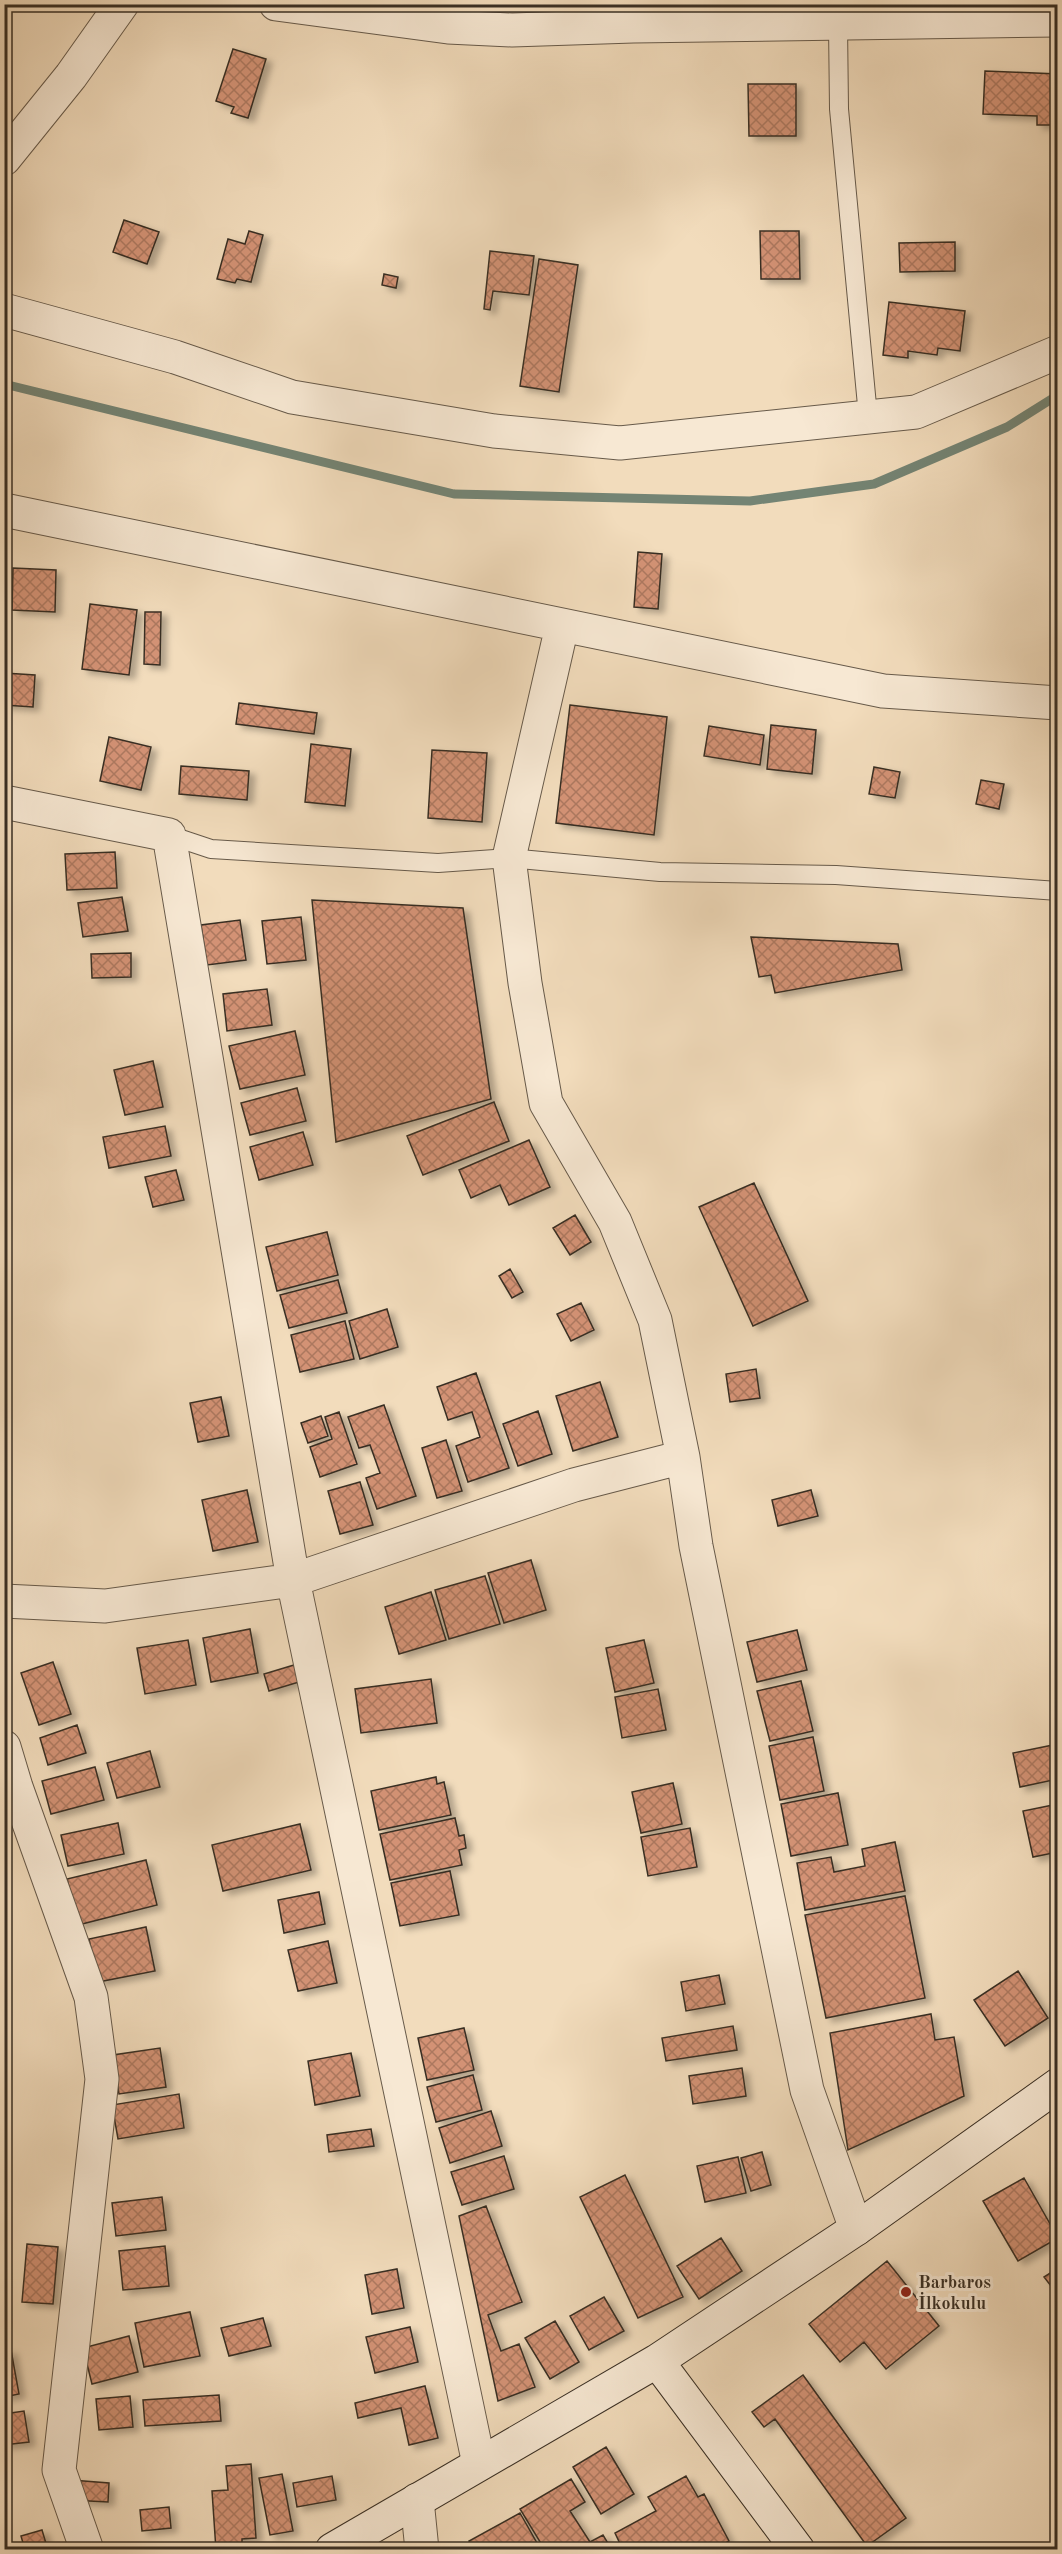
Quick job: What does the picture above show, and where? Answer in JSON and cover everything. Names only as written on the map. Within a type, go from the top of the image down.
[{"type":"street","points":[[4,159],[71,76],[122,4]]},
{"type":"street","points":[[276,4],[448,27],[512,30],[633,26],[838,14],[1058,20]]},
{"type":"street","points":[[4,310],[175,357],[292,397],[494,431],[620,443],[916,412],[1058,352]]},
{"type":"street","points":[[4,510],[883,691],[1058,703]]},
{"type":"street","points":[[562,626],[509,858],[525,983],[546,1103],[615,1222],[655,1320],[683,1457],[696,1546],[807,2090],[856,2229]]},
{"type":"street","points":[[4,802],[169,835],[293,1580],[479,2464]]},
{"type":"street","points":[[4,1601],[105,1606],[293,1580],[574,1485],[683,1457]]},
{"type":"street","points":[[4,1747],[10,1790],[91,1997],[102,2079],[59,2470],[87,2550]]},
{"type":"street","points":[[332,2550],[657,2361],[856,2229],[1058,2085]]},
{"type":"street","points":[[657,2361],[798,2550]]},
{"type":"street","points":[[417,2500],[422,2550]]},
{"type":"lane","points":[[838,14],[839,109],[868,416]]},
{"type":"lane","points":[[169,835],[211,849],[438,863],[509,858],[660,872],[836,875],[1058,891]]},
{"type":"building","points":[[233,49],[266,59],[248,118],[231,113],[234,107],[216,101]]},
{"type":"building","points":[[985,71],[1058,74],[1058,125],[1037,125],[1037,116],[983,114]]},
{"type":"building","points":[[748,84],[796,84],[796,136],[749,136]]},
{"type":"building","points":[[124,220],[159,232],[147,264],[113,252]]},
{"type":"building","points":[[249,231],[263,235],[251,282],[237,279],[235,283],[217,279],[228,239],[245,244]]},
{"type":"building","points":[[760,231],[799,231],[800,279],[761,279]]},
{"type":"building","points":[[955,242],[955,271],[900,272],[899,243]]},
{"type":"building","points":[[490,251],[534,256],[529,295],[493,291],[490,310],[484,309]]},
{"type":"building","points":[[539,259],[578,265],[559,392],[520,386]]},
{"type":"building","points":[[384,274],[398,277],[396,288],[382,285]]},
{"type":"building","points":[[889,302],[965,311],[960,351],[938,348],[937,355],[908,351],[908,358],[883,355]]},
{"type":"building","points":[[638,552],[662,554],[658,609],[634,607]]},
{"type":"building","points":[[13,568],[56,570],[55,612],[12,610]]},
{"type":"building","points":[[90,604],[137,610],[129,675],[82,669]]},
{"type":"building","points":[[145,612],[161,612],[160,665],[144,664]]},
{"type":"building","points":[[4,673],[35,675],[33,707],[4,705]]},
{"type":"building","points":[[239,703],[317,713],[314,734],[236,724]]},
{"type":"building","points":[[570,705],[667,717],[654,835],[556,823]]},
{"type":"building","points":[[771,725],[816,730],[812,774],[767,769]]},
{"type":"building","points":[[709,726],[764,735],[760,765],[704,756]]},
{"type":"building","points":[[109,737],[151,747],[141,790],[100,781]]},
{"type":"building","points":[[311,744],[351,749],[345,806],[305,802]]},
{"type":"building","points":[[432,750],[487,753],[482,822],[428,818]]},
{"type":"building","points":[[181,766],[249,771],[247,800],[179,794]]},
{"type":"building","points":[[874,767],[900,772],[895,798],[869,794]]},
{"type":"building","points":[[981,780],[1004,784],[999,809],[976,804]]},
{"type":"building","points":[[115,852],[117,888],[67,890],[65,854]]},
{"type":"building","points":[[122,897],[128,931],[83,937],[78,903]]},
{"type":"building","points":[[312,900],[463,908],[491,1099],[336,1142]]},
{"type":"building","points":[[301,917],[306,960],[267,964],[262,921]]},
{"type":"building","points":[[240,920],[246,960],[207,965],[201,925]]},
{"type":"building","points":[[751,937],[898,944],[902,970],[775,993],[771,975],[759,977]]},
{"type":"building","points":[[131,953],[131,977],[92,978],[91,954]]},
{"type":"building","points":[[267,989],[272,1025],[227,1031],[223,994]]},
{"type":"building","points":[[295,1031],[305,1075],[240,1089],[229,1046]]},
{"type":"building","points":[[153,1061],[163,1107],[125,1115],[114,1070]]},
{"type":"building","points":[[297,1088],[306,1121],[250,1135],[241,1103]]},
{"type":"building","points":[[494,1102],[509,1141],[423,1175],[407,1136]]},
{"type":"building","points":[[165,1126],[171,1156],[109,1168],[103,1137]]},
{"type":"building","points":[[303,1132],[313,1165],[259,1180],[250,1147]]},
{"type":"building","points":[[529,1140],[550,1187],[509,1205],[500,1185],[471,1198],[459,1170]]},
{"type":"building","points":[[176,1170],[184,1200],[153,1207],[145,1177]]},
{"type":"building","points":[[754,1183],[808,1301],[753,1326],[699,1207]]},
{"type":"building","points":[[575,1215],[591,1242],[570,1255],[553,1228]]},
{"type":"building","points":[[327,1232],[338,1275],[277,1291],[266,1247]]},
{"type":"building","points":[[510,1269],[523,1292],[512,1298],[499,1276]]},
{"type":"building","points":[[338,1280],[347,1313],[289,1328],[280,1295]]},
{"type":"building","points":[[581,1303],[594,1330],[571,1341],[557,1314]]},
{"type":"building","points":[[387,1309],[398,1347],[360,1359],[349,1321]]},
{"type":"building","points":[[345,1321],[354,1359],[300,1372],[291,1335]]},
{"type":"building","points":[[756,1369],[760,1398],[730,1402],[726,1374]]},
{"type":"building","points":[[476,1373],[509,1468],[468,1482],[456,1446],[480,1437],[472,1412],[448,1420],[437,1387]]},
{"type":"building","points":[[600,1382],[618,1437],[573,1451],[556,1396]]},
{"type":"building","points":[[221,1397],[229,1436],[198,1442],[190,1403]]},
{"type":"building","points":[[384,1405],[416,1496],[377,1509],[366,1478],[380,1473],[370,1445],[359,1448],[348,1417]]},
{"type":"building","points":[[538,1411],[552,1454],[518,1466],[503,1424]]},
{"type":"building","points":[[339,1412],[357,1464],[320,1477],[310,1447],[332,1439],[325,1417]]},
{"type":"building","points":[[321,1416],[328,1436],[308,1443],[301,1423]]},
{"type":"building","points":[[446,1440],[462,1491],[437,1498],[422,1448]]},
{"type":"building","points":[[360,1482],[373,1525],[340,1534],[328,1491]]},
{"type":"building","points":[[247,1490],[258,1542],[213,1551],[202,1500]]},
{"type":"building","points":[[811,1490],[818,1516],[778,1526],[772,1500]]},
{"type":"building","points":[[531,1560],[546,1610],[504,1623],[488,1573]]},
{"type":"building","points":[[485,1576],[500,1624],[449,1639],[435,1590]]},
{"type":"building","points":[[431,1592],[446,1640],[399,1654],[385,1607]]},
{"type":"building","points":[[250,1629],[258,1673],[211,1682],[203,1638]]},
{"type":"building","points":[[797,1630],[807,1670],[757,1682],[747,1642]]},
{"type":"building","points":[[188,1640],[196,1685],[145,1694],[137,1648]]},
{"type":"building","points":[[644,1640],[654,1683],[615,1692],[606,1648]]},
{"type":"building","points":[[53,1662],[71,1714],[39,1725],[21,1673]]},
{"type":"building","points":[[294,1665],[299,1682],[269,1691],[264,1674]]},
{"type":"building","points":[[431,1679],[437,1723],[361,1733],[355,1689]]},
{"type":"building","points":[[801,1681],[813,1731],[770,1741],[757,1691]]},
{"type":"building","points":[[658,1689],[666,1730],[622,1738],[615,1697]]},
{"type":"building","points":[[77,1725],[86,1753],[48,1765],[40,1738]]},
{"type":"building","points":[[813,1737],[824,1791],[780,1800],[769,1746]]},
{"type":"building","points":[[1058,1744],[1058,1779],[1020,1787],[1013,1753]]},
{"type":"building","points":[[150,1751],[160,1787],[117,1798],[107,1763]]},
{"type":"building","points":[[95,1767],[104,1800],[51,1814],[42,1781]]},
{"type":"building","points":[[436,1777],[437,1784],[444,1782],[451,1815],[379,1830],[371,1791]]},
{"type":"building","points":[[673,1783],[682,1824],[641,1833],[632,1792]]},
{"type":"building","points":[[838,1793],[848,1845],[791,1856],[781,1804]]},
{"type":"building","points":[[1058,1804],[1058,1852],[1033,1857],[1023,1811]]},
{"type":"building","points":[[455,1818],[459,1836],[464,1835],[466,1848],[459,1850],[462,1865],[390,1880],[380,1834]]},
{"type":"building","points":[[118,1823],[124,1854],[68,1866],[61,1835]]},
{"type":"building","points":[[300,1824],[311,1870],[223,1891],[212,1845]]},
{"type":"building","points":[[690,1828],[697,1867],[648,1876],[641,1837]]},
{"type":"building","points":[[895,1842],[905,1891],[805,1910],[797,1863],[831,1857],[834,1872],[865,1866],[862,1849]]},
{"type":"building","points":[[146,1860],[157,1905],[78,1925],[67,1879]]},
{"type":"building","points":[[450,1871],[459,1915],[400,1926],[391,1883]]},
{"type":"building","points":[[319,1892],[325,1924],[284,1933],[278,1900]]},
{"type":"building","points":[[905,1896],[925,1998],[826,2018],[805,1915]]},
{"type":"building","points":[[146,1927],[155,1971],[98,1982],[89,1939]]},
{"type":"building","points":[[328,1941],[337,1983],[298,1991],[288,1950]]},
{"type":"building","points":[[1018,1971],[1048,2018],[1005,2046],[974,2000]]},
{"type":"building","points":[[719,1975],[725,2004],[686,2011],[681,1982]]},
{"type":"building","points":[[931,2014],[935,2040],[954,2037],[964,2096],[848,2150],[830,2033]]},
{"type":"building","points":[[733,2026],[737,2050],[666,2061],[662,2038]]},
{"type":"building","points":[[464,2028],[474,2070],[427,2080],[418,2038]]},
{"type":"building","points":[[160,2048],[166,2087],[119,2094],[113,2055]]},
{"type":"building","points":[[351,2053],[360,2096],[315,2105],[308,2061]]},
{"type":"building","points":[[742,2068],[746,2096],[693,2104],[689,2076]]},
{"type":"building","points":[[473,2075],[482,2110],[436,2122],[427,2087]]},
{"type":"building","points":[[179,2094],[184,2128],[118,2139],[112,2105]]},
{"type":"building","points":[[491,2111],[502,2146],[450,2163],[439,2128]]},
{"type":"building","points":[[371,2129],[374,2146],[329,2152],[327,2135]]},
{"type":"building","points":[[762,2152],[771,2185],[751,2191],[741,2158]]},
{"type":"building","points":[[504,2156],[514,2189],[462,2205],[451,2172]]},
{"type":"building","points":[[738,2157],[746,2193],[705,2202],[697,2166]]},
{"type":"building","points":[[625,2175],[683,2297],[638,2318],[580,2197]]},
{"type":"building","points":[[1024,2178],[1058,2238],[1018,2261],[983,2201]]},
{"type":"building","points":[[162,2197],[166,2230],[116,2236],[112,2203]]},
{"type":"building","points":[[486,2206],[522,2302],[488,2315],[501,2351],[519,2344],[535,2387],[498,2401],[459,2216]]},
{"type":"building","points":[[721,2238],[742,2271],[699,2299],[677,2266]]},
{"type":"building","points":[[27,2244],[58,2247],[53,2304],[22,2302]]},
{"type":"building","points":[[165,2246],[169,2286],[123,2290],[119,2251]]},
{"type":"building","points":[[887,2261],[939,2326],[886,2369],[864,2342],[840,2362],[809,2324]]},
{"type":"building","points":[[1058,2268],[1058,2295],[1044,2277]]},
{"type":"building","points":[[397,2269],[404,2308],[372,2314],[365,2275]]},
{"type":"building","points":[[604,2297],[624,2331],[589,2350],[570,2316]]},
{"type":"building","points":[[190,2312],[200,2356],[144,2367],[135,2323]]},
{"type":"building","points":[[263,2318],[271,2346],[229,2356],[221,2328]]},
{"type":"building","points":[[555,2321],[579,2362],[550,2379],[525,2338]]},
{"type":"building","points":[[410,2327],[418,2362],[375,2373],[366,2337]]},
{"type":"building","points":[[129,2336],[138,2372],[92,2384],[83,2348]]},
{"type":"building","points":[[11,2350],[19,2394],[4,2397],[4,2351]]},
{"type":"building","points":[[803,2375],[906,2518],[867,2546],[775,2419],[764,2427],[752,2412]]},
{"type":"building","points":[[425,2386],[438,2438],[409,2445],[401,2408],[358,2418],[355,2403]]},
{"type":"building","points":[[219,2395],[221,2421],[145,2426],[143,2400]]},
{"type":"building","points":[[130,2396],[133,2427],[99,2430],[96,2399]]},
{"type":"building","points":[[24,2411],[29,2442],[4,2445],[4,2414]]},
{"type":"building","points":[[606,2447],[634,2494],[601,2514],[573,2467]]},
{"type":"building","points":[[251,2464],[256,2538],[242,2539],[242,2547],[216,2550],[212,2491],[228,2490],[226,2466]]},
{"type":"building","points":[[282,2474],[293,2531],[270,2535],[259,2478]]},
{"type":"building","points":[[332,2476],[336,2500],[297,2507],[293,2483]]},
{"type":"building","points":[[686,2476],[698,2497],[704,2494],[729,2541],[714,2550],[709,2550],[708,2546],[701,2550],[623,2550],[615,2533],[656,2511],[648,2497]]},
{"type":"building","points":[[571,2479],[585,2502],[570,2511],[590,2542],[603,2535],[612,2550],[545,2550],[520,2509]]},
{"type":"building","points":[[71,2480],[109,2483],[108,2502],[70,2500]]},
{"type":"building","points":[[169,2507],[171,2528],[142,2531],[140,2510]]},
{"type":"building","points":[[520,2513],[541,2550],[474,2550],[469,2541]]},
{"type":"building","points":[[42,2530],[48,2550],[25,2550],[21,2536]]},
{"type":"waterway","points":[[4,384],[454,494],[750,501],[874,484],[1007,427],[1058,395]]},
{"type":"place","name":"Barbaros İlkokulu","points":[[906,2292]]}]
